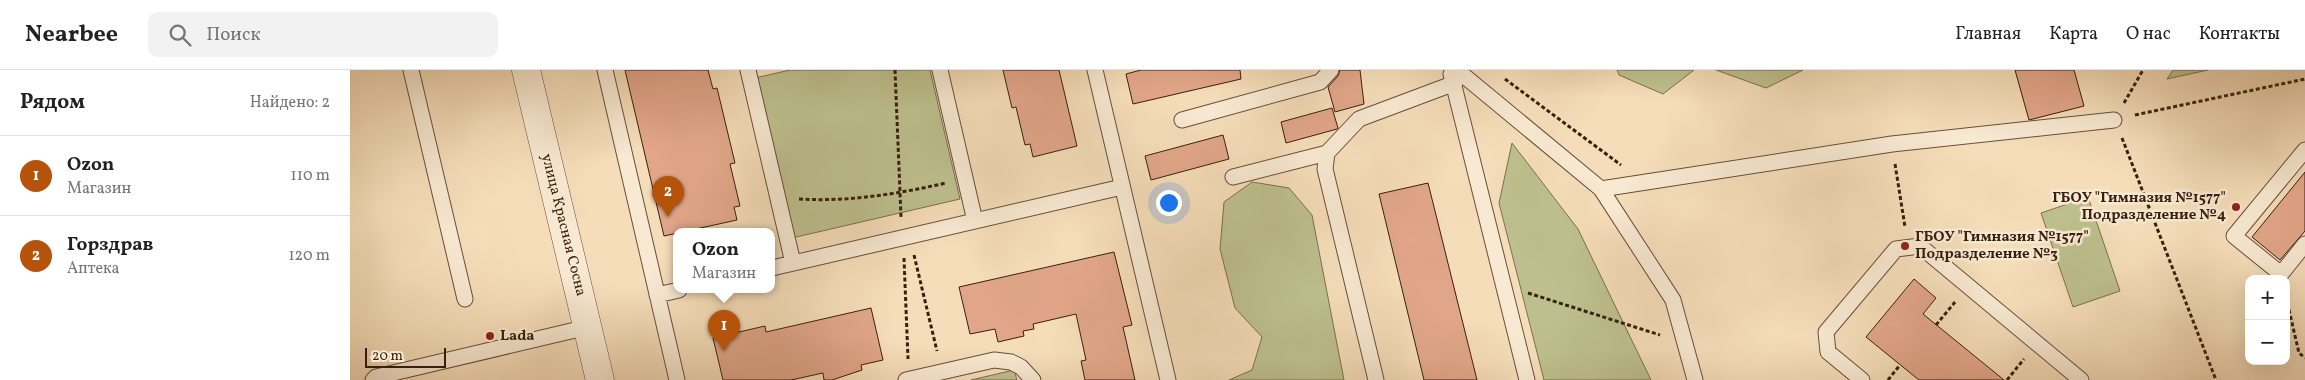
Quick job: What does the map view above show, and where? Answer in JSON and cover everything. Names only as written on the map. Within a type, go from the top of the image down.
[{"type":"street","name":"улица Красная Сосна","points":[[526,70],[600,380]]},
{"type":"lane","points":[[411,70],[465,299]]},
{"type":"lane","points":[[605,70],[677,380]]},
{"type":"lane","points":[[748,70],[793,263]]},
{"type":"lane","points":[[940,70],[976,221]]},
{"type":"lane","points":[[1095,70],[1168,380]]},
{"type":"lane","points":[[1182,120],[1320,82],[1331,70]]},
{"type":"lane","points":[[1234,177],[1327,153],[1359,119],[1454,74]]},
{"type":"lane","points":[[1454,74],[1600,189],[1673,300],[1695,380]]},
{"type":"lane","points":[[1454,74],[1527,380]]},
{"type":"lane","points":[[1600,189],[1892,144],[2114,120]]},
{"type":"lane","points":[[2305,150],[2234,236],[2281,274],[2305,244]]},
{"type":"lane","points":[[1327,153],[1325,170],[1376,380]]},
{"type":"lane","points":[[775,267],[1122,187]]},
{"type":"lane","points":[[1862,380],[1828,352],[1826,332],[1896,249],[1920,246],[2081,380]]},
{"type":"lane","points":[[657,295],[673,291]]},
{"type":"lane","points":[[373,380],[376,377],[588,328]]},
{"type":"lane","points":[[908,380],[994,360],[1011,362],[1021,367],[1033,380]]},
{"type":"path","points":[[895,70],[900,194],[906,237],[942,372]]},
{"type":"path","points":[[2114,120],[2143,70]]},
{"type":"path","points":[[1500,76],[1643,182]]},
{"type":"path","points":[[2114,120],[2305,79]]},
{"type":"path","points":[[2114,120],[2216,380]]},
{"type":"path","points":[[1895,164],[1908,247]]},
{"type":"path","points":[[813,200],[852,199],[900,194],[966,178]]},
{"type":"path","points":[[906,237],[908,380]]},
{"type":"path","points":[[1504,285],[1685,343]]},
{"type":"path","points":[[1936,325],[1968,286]]},
{"type":"path","points":[[2290,315],[2299,353],[2305,358]]},
{"type":"path","points":[[1888,380],[1900,365]]},
{"type":"green space","points":[[790,70],[930,70],[960,199],[792,238],[755,78]]},
{"type":"green space","points":[[1617,70],[1694,70],[1663,94],[1619,75]]},
{"type":"green space","points":[[1716,70],[1803,70],[1766,88]]},
{"type":"green space","points":[[2173,70],[2208,70],[2167,79]]},
{"type":"green space","points":[[1512,143],[1578,229],[1651,380],[1544,380],[1499,203]]},
{"type":"green space","points":[[1252,182],[1289,188],[1312,215],[1344,380],[1229,380],[1252,370],[1262,337],[1235,308],[1220,249],[1224,202]]},
{"type":"green space","points":[[2088,197],[2120,291],[2073,307],[2041,213]]},
{"type":"green space","points":[[1014,370],[1017,380],[971,380]]},
{"type":"building","points":[[625,70],[708,70],[713,89],[717,88],[735,163],[730,164],[740,206],[734,207],[737,220],[700,228],[673,228],[673,234],[664,236]]},
{"type":"building","points":[[1003,70],[1059,70],[1077,146],[1033,157],[1030,144],[1025,145],[1016,107],[1012,108]]},
{"type":"building","points":[[1141,70],[1240,70],[1241,79],[1133,104],[1126,74]]},
{"type":"building","points":[[1340,70],[1360,70],[1364,104],[1335,112],[1328,87],[1338,76]]},
{"type":"building","points":[[2015,70],[2074,70],[2084,106],[2029,120]]},
{"type":"building","points":[[1332,108],[1337,129],[1286,143],[1281,122]]},
{"type":"building","points":[[1223,135],[1229,159],[1151,180],[1145,156]]},
{"type":"building","points":[[2305,172],[2305,231],[2280,260],[2252,237]]},
{"type":"building","points":[[1428,183],[1477,380],[1424,380],[1379,194]]},
{"type":"building","points":[[1114,252],[1132,325],[1123,327],[1135,380],[1085,380],[1081,361],[1086,360],[1076,314],[1033,324],[1034,329],[1023,331],[1024,336],[998,342],[995,329],[970,334],[959,287]]},
{"type":"building","points":[[1914,279],[1936,298],[1923,314],[2004,380],[1919,380],[1866,337]]},
{"type":"building","points":[[871,308],[883,360],[861,365],[862,370],[832,380],[824,380],[823,373],[791,380],[723,380],[713,338],[765,326],[766,332]]},
{"type":"place","name":"ГБОУ \"Гимназия №1577\" Подразделение №4","points":[[2236,207]]},
{"type":"place","name":"Горздрав","points":[[668,217]]},
{"type":"place","name":"ГБОУ \"Гимназия №1577\" Подразделение №3","points":[[1905,246]]},
{"type":"place","name":"Lada","points":[[490,336]]},
{"type":"place","name":"Ozon","points":[[724,351]]}]
